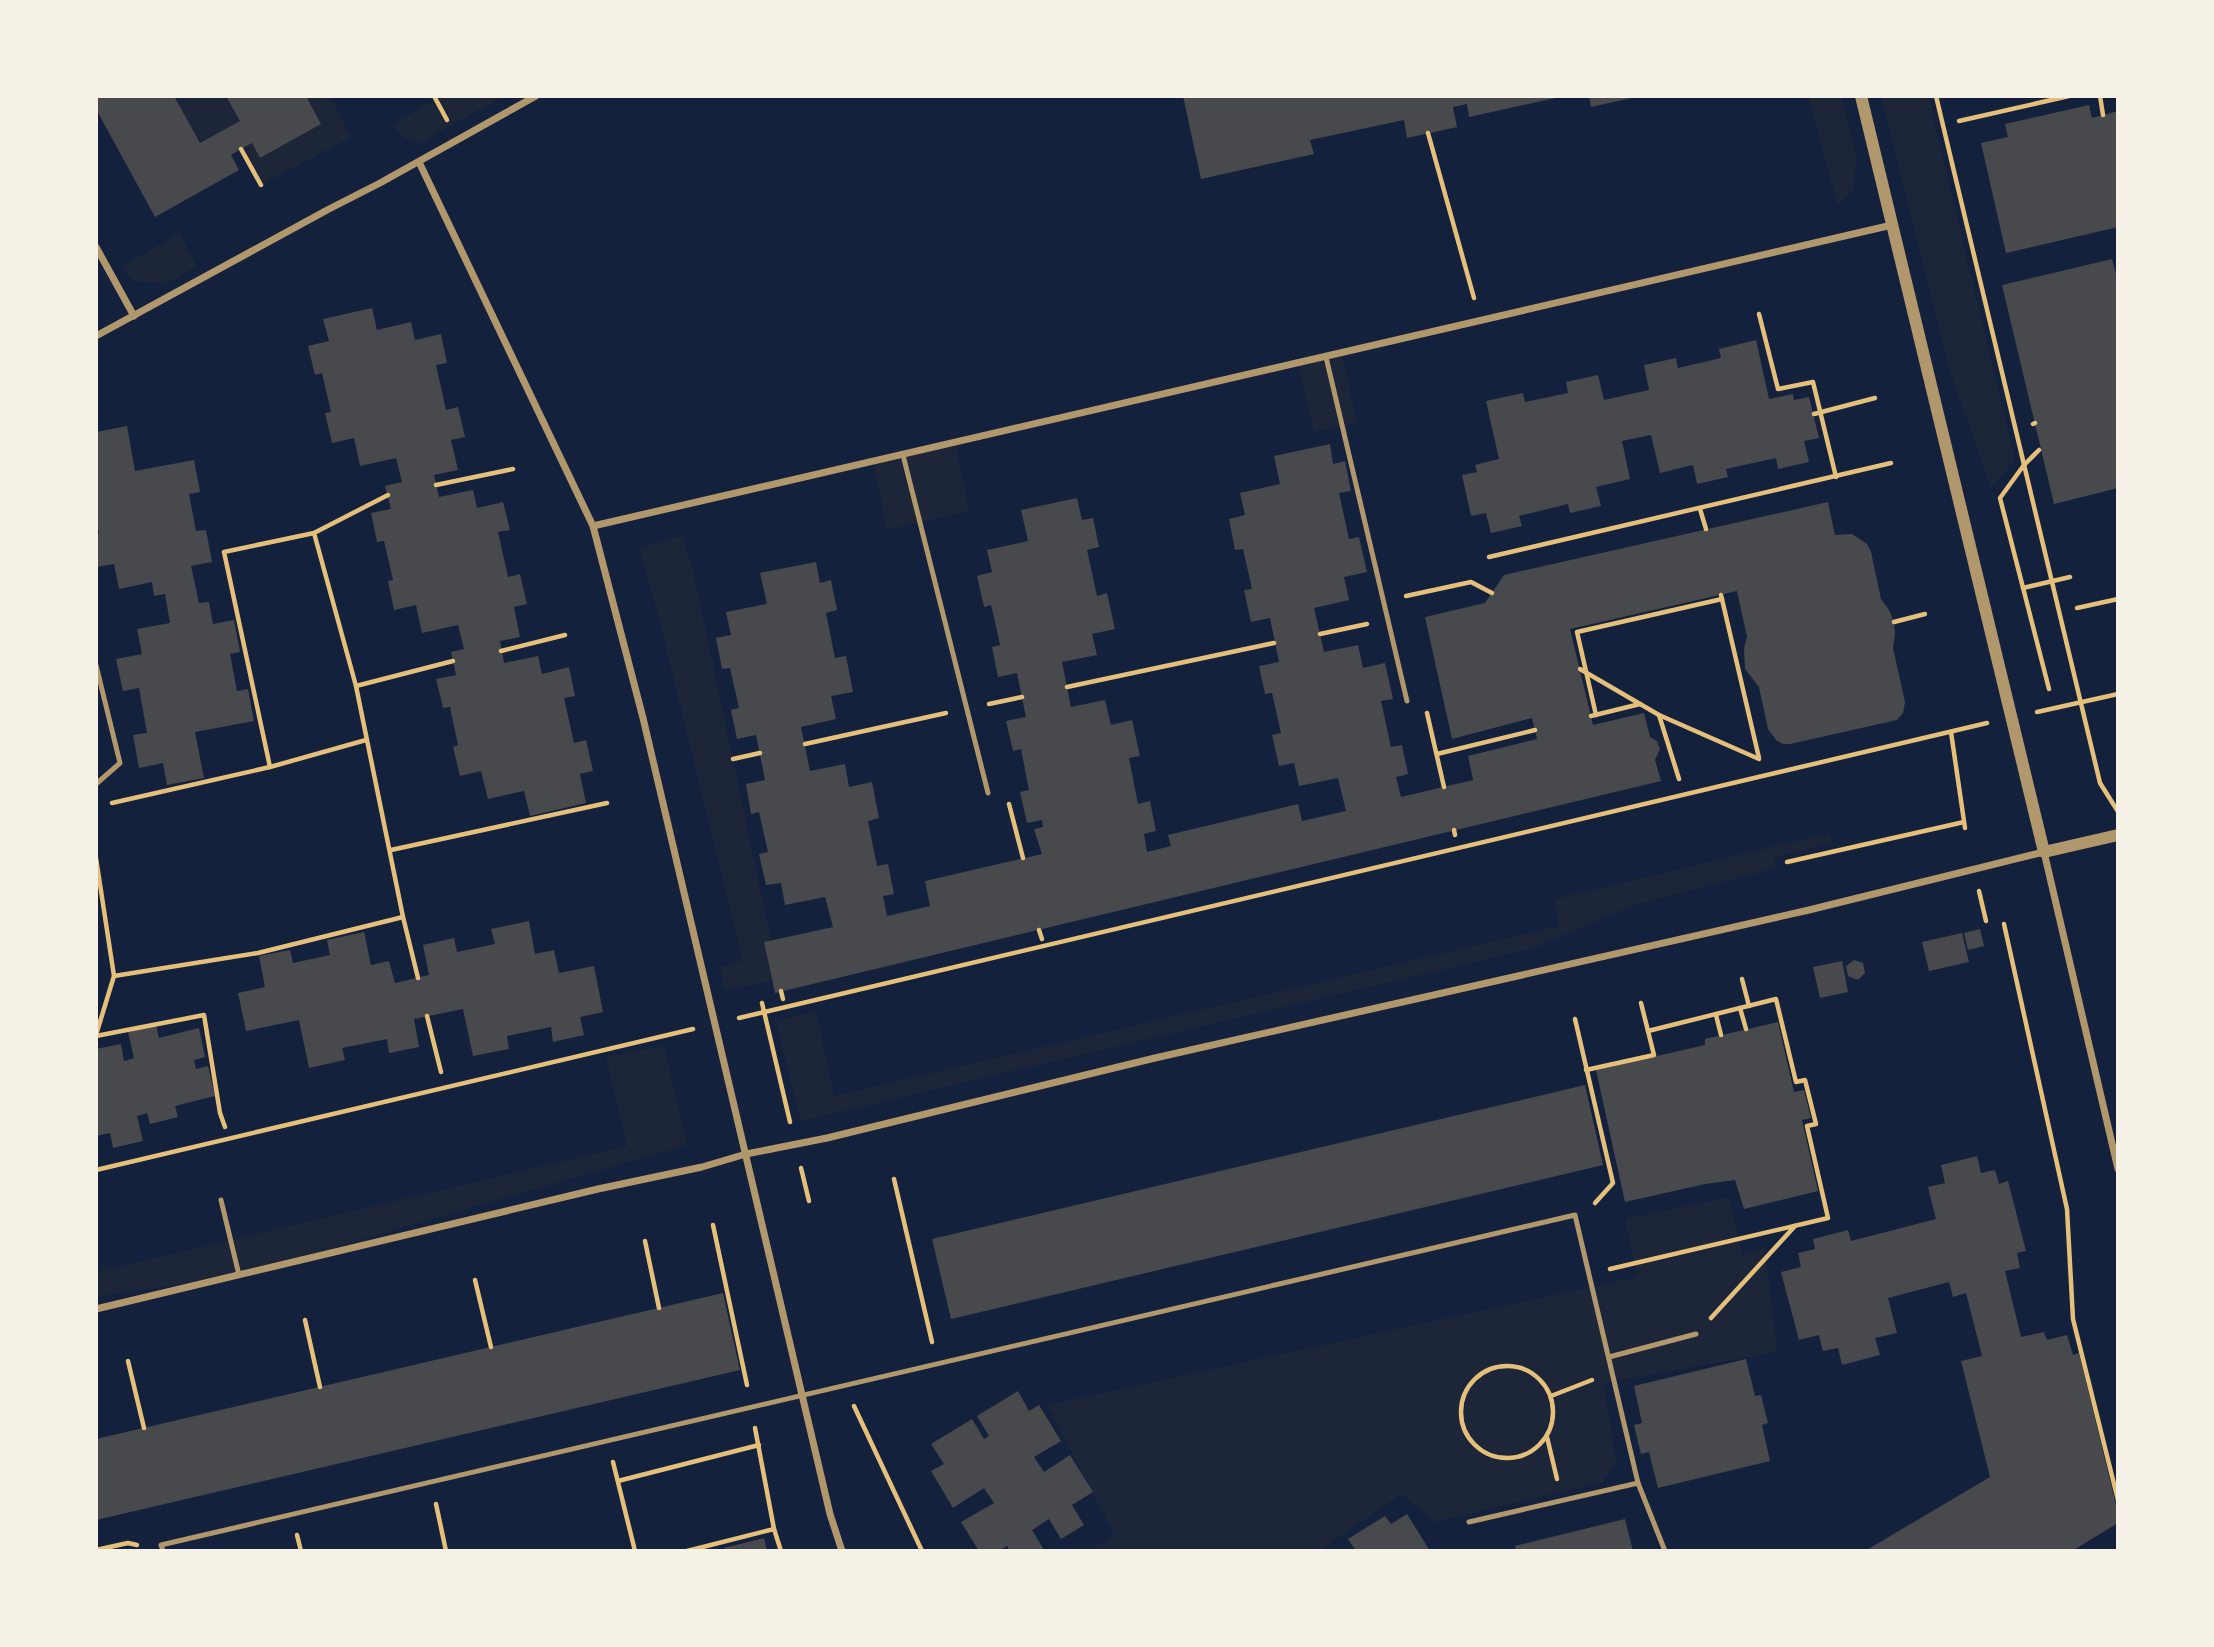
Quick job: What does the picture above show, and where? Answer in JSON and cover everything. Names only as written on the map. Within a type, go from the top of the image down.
[{"type":"street","points":[[96,336],[536,96]]},
{"type":"street","points":[[1861,96],[2118,1169]]},
{"type":"street","points":[[419,162],[593,526],[642,718],[830,1514],[842,1551]]},
{"type":"street","points":[[593,526],[1892,225]]},
{"type":"street","points":[[96,247],[134,316]]},
{"type":"street","points":[[96,1309],[598,1189],[702,1167],[746,1154],[840,1135],[1155,1058],[1809,910],[2118,835]]},
{"type":"lane","points":[[1326,357],[1407,701]]},
{"type":"lane","points":[[902,454],[988,793]]},
{"type":"lane","points":[[96,665],[120,763],[96,784]]},
{"type":"lane","points":[[221,1200],[239,1275]]},
{"type":"lane","points":[[163,1551],[161,1545],[1575,1215],[1638,1483],[1665,1551]]},
{"type":"lane","points":[[1609,1357],[1696,1334]]},
{"type":"lane","points":[[1469,1522],[1638,1483]]},
{"type":"path","points":[[434,96],[450,127]]},
{"type":"path","points":[[1936,96],[2100,783],[2118,810]]},
{"type":"path","points":[[1959,121],[2069,96]]},
{"type":"path","points":[[2100,96],[2103,115]]},
{"type":"path","points":[[1428,133],[1479,321]]},
{"type":"path","points":[[241,149],[261,185]]},
{"type":"path","points":[[1759,314],[1778,389],[1813,382],[1836,477]]},
{"type":"path","points":[[1814,414],[1875,398]]},
{"type":"path","points":[[2039,450],[2024,465],[2000,498],[2049,690]]},
{"type":"path","points":[[1489,557],[1891,463]]},
{"type":"path","points":[[436,485],[513,469]]},
{"type":"path","points":[[270,767],[225,552],[314,533],[388,495]]},
{"type":"path","points":[[1700,509],[1706,529]]},
{"type":"path","points":[[314,533],[356,686],[418,978]]},
{"type":"path","points":[[2023,588],[2070,576]]},
{"type":"path","points":[[1400,598],[1471,582],[1492,593]]},
{"type":"path","points":[[1580,669],[1586,672],[1641,704],[1659,715],[1759,759],[1721,597],[1577,632],[1586,672],[1593,715],[1641,704]]},
{"type":"path","points":[[2077,608],[2118,599]]},
{"type":"path","points":[[1894,622],[1924,614]]},
{"type":"path","points":[[501,651],[565,635]]},
{"type":"path","points":[[1067,687],[1274,643]]},
{"type":"path","points":[[356,686],[453,661]]},
{"type":"path","points":[[96,1170],[2011,717],[2118,694]]},
{"type":"path","points":[[805,744],[1022,697]]},
{"type":"path","points":[[1425,704],[1444,787]]},
{"type":"path","points":[[1659,715],[1679,779]]},
{"type":"path","points":[[1437,754],[1535,730]]},
{"type":"path","points":[[1787,862],[1964,825],[1951,732]]},
{"type":"path","points":[[110,803],[270,767],[366,740]]},
{"type":"path","points":[[733,759],[760,754]]},
{"type":"path","points":[[391,850],[607,803]]},
{"type":"path","points":[[96,858],[114,976],[96,1036],[204,1015],[220,1113],[225,1127]]},
{"type":"path","points":[[1979,890],[1986,921]]},
{"type":"path","points":[[114,976],[258,953],[403,917]]},
{"type":"path","points":[[2004,924],[2067,1209],[2073,1319],[2118,1500]]},
{"type":"path","points":[[1039,930],[1042,939]]},
{"type":"path","points":[[255,944],[258,953]]},
{"type":"path","points":[[1742,979],[1749,1006]]},
{"type":"path","points":[[781,991],[783,999]]},
{"type":"path","points":[[1604,1271],[1828,1218],[1807,1126],[1816,1124],[1805,1080],[1796,1082],[1776,999],[1648,1031]]},
{"type":"path","points":[[762,1003],[809,1201]]},
{"type":"path","points":[[1586,1070],[1654,1055],[1641,1003]]},
{"type":"path","points":[[1740,1008],[1746,1029]]},
{"type":"path","points":[[1716,1015],[1721,1035]]},
{"type":"path","points":[[427,1016],[441,1072]]},
{"type":"path","points":[[1575,1019],[1613,1183],[1590,1208]]},
{"type":"path","points":[[894,1180],[937,1364]]},
{"type":"path","points":[[713,1225],[774,1529],[781,1551]]},
{"type":"path","points":[[1696,1334],[1795,1226]]},
{"type":"path","points":[[645,1241],[659,1308]]},
{"type":"path","points":[[475,1280],[491,1347]]},
{"type":"path","points":[[305,1320],[320,1387]]},
{"type":"path","points":[[128,1361],[144,1428]]},
{"type":"path","points":[[1501,1365],[1517,1366],[1531,1372],[1543,1382],[1550,1396],[1552,1423],[1547,1436],[1537,1448],[1523,1456],[1492,1457],[1478,1449],[1461,1423],[1460,1407],[1464,1392],[1473,1379],[1486,1370],[1501,1365]]},
{"type":"path","points":[[1550,1396],[1612,1372]]},
{"type":"path","points":[[1547,1436],[1561,1501]]},
{"type":"path","points":[[607,1441],[635,1551]]},
{"type":"path","points":[[618,1480],[759,1445]]},
{"type":"path","points":[[431,1483],[446,1551]]},
{"type":"path","points":[[687,1551],[774,1529]]},
{"type":"path","points":[[97,1549],[128,1543],[148,1548]]},
{"type":"shaded area","points":[[174,96],[226,96],[240,121],[200,143]]},
{"type":"shaded area","points":[[306,96],[330,96],[351,137],[261,185],[241,149],[252,143],[260,158],[321,124]]},
{"type":"shaded area","points":[[444,96],[503,96],[422,142],[404,138],[391,124]]},
{"type":"shaded area","points":[[1808,96],[1841,96],[1856,156],[1854,189],[1838,206]]},
{"type":"shaded area","points":[[1881,96],[1928,96],[2015,460],[1991,488],[1950,371]]},
{"type":"shaded area","points":[[179,233],[197,266],[168,283],[133,282],[123,266]]},
{"type":"shaded area","points":[[1342,353],[1357,423],[1314,432],[1298,363]]},
{"type":"shaded area","points":[[955,442],[969,511],[887,530],[873,461]]},
{"type":"shaded area","points":[[682,536],[692,566],[771,941],[764,943],[771,981],[724,991],[720,967],[743,961],[639,548]]},
{"type":"shaded area","points":[[1830,833],[1833,842],[1773,858],[1776,868],[1634,905],[1534,948],[801,1121],[776,1021],[816,1011],[834,1096],[1559,926],[1555,899]]},
{"type":"shaded area","points":[[664,1046],[687,1145],[239,1275],[96,1297],[96,1272],[627,1146],[606,1057]]},
{"type":"shaded area","points":[[1729,1197],[1742,1255],[1765,1248],[1777,1352],[1604,1383],[1616,1463],[1603,1482],[1434,1522],[1402,1494],[1319,1551],[1090,1551],[1114,1534],[1047,1405],[1637,1277],[1625,1219]]},
{"type":"building","points":[[96,96],[174,96],[200,143],[240,121],[226,96],[306,96],[321,124],[260,158],[252,143],[241,149],[231,155],[239,170],[155,217],[96,109]]},
{"type":"building","points":[[1183,96],[1560,97],[1469,117],[1467,104],[1453,107],[1457,127],[1407,138],[1404,120],[1310,140],[1314,154],[1201,179]]},
{"type":"building","points":[[1589,96],[1636,96],[1636,97],[1591,107]]},
{"type":"building","points":[[2089,105],[2092,118],[2118,111],[2118,227],[2006,253],[1981,143],[2008,137],[2005,124]]},
{"type":"building","points":[[2112,259],[2118,282],[2118,488],[2054,504],[2002,285]]},
{"type":"building","points":[[372,308],[377,330],[411,322],[415,340],[441,334],[447,363],[436,365],[446,410],[458,407],[465,437],[451,440],[458,470],[434,475],[439,497],[473,490],[477,508],[503,502],[510,530],[498,532],[508,577],[520,574],[527,604],[514,607],[520,637],[500,641],[504,663],[538,656],[542,674],[569,667],[575,696],[564,698],[574,743],[586,740],[593,771],[580,774],[586,803],[530,816],[524,791],[488,799],[481,771],[460,776],[453,747],[458,745],[450,707],[443,708],[436,679],[456,675],[451,652],[464,649],[458,625],[422,633],[416,605],[394,610],[388,581],[393,580],[384,541],[377,542],[371,513],[391,509],[385,486],[402,482],[396,458],[360,466],[354,438],[332,443],[325,413],[331,412],[322,373],[315,375],[308,346],[329,341],[323,319]]},
{"type":"building","points":[[1756,340],[1769,399],[1793,394],[1794,400],[1809,397],[1819,438],[1804,441],[1809,462],[1778,469],[1776,458],[1726,469],[1728,477],[1697,484],[1693,465],[1660,473],[1651,435],[1622,441],[1630,479],[1596,487],[1601,506],[1570,513],[1568,504],[1519,516],[1522,526],[1491,533],[1486,513],[1471,516],[1462,475],[1477,472],[1475,465],[1499,459],[1486,401],[1523,393],[1525,402],[1568,393],[1566,382],[1598,375],[1604,400],[1649,390],[1644,365],[1676,358],[1678,368],[1721,358],[1719,349]]},
{"type":"building","points":[[127,426],[135,471],[194,460],[200,492],[189,494],[196,531],[206,530],[212,562],[191,566],[199,603],[209,602],[213,624],[234,620],[240,652],[230,654],[237,691],[248,689],[254,721],[195,732],[204,778],[167,785],[163,763],[139,768],[133,735],[147,733],[139,688],[123,691],[116,659],[142,654],[137,629],[170,623],[165,594],[154,596],[152,582],[119,589],[114,564],[96,567],[96,533],[99,533],[96,519],[96,432]]},
{"type":"building","points":[[1330,444],[1333,464],[1345,461],[1351,491],[1339,493],[1349,539],[1359,537],[1367,572],[1344,577],[1349,600],[1314,608],[1324,652],[1358,645],[1363,668],[1385,663],[1393,699],[1381,701],[1391,747],[1402,745],[1408,774],[1396,777],[1401,797],[1473,780],[1468,756],[1537,739],[1532,718],[1452,739],[1425,617],[1485,603],[1504,575],[1828,502],[1835,535],[1852,534],[1867,544],[1871,552],[1881,599],[1894,622],[1893,648],[1905,702],[1903,713],[1897,720],[1790,744],[1776,740],[1768,729],[1759,687],[1745,669],[1744,648],[1747,637],[1737,591],[1570,629],[1593,725],[1644,713],[1650,737],[1657,741],[1660,749],[1655,760],[1661,781],[775,993],[764,942],[833,927],[825,897],[785,905],[781,883],[766,885],[759,854],[768,852],[759,812],[751,814],[746,784],[765,780],[756,735],[737,739],[731,710],[739,708],[730,668],[722,669],[716,638],[731,635],[726,612],[767,604],[760,573],[816,562],[820,583],[831,580],[837,610],[826,613],[835,658],[846,656],[853,692],[831,696],[836,719],[801,727],[810,771],[845,764],[849,787],[872,782],[879,818],[868,821],[877,866],[888,864],[894,894],[883,896],[887,916],[930,906],[925,881],[1042,854],[1034,829],[1043,827],[1042,820],[1027,823],[1020,792],[1029,790],[1021,749],[1013,751],[1006,721],[1026,717],[1017,673],[998,677],[992,647],[1000,645],[991,605],[984,607],[977,576],[992,572],[987,550],[1028,541],[1021,510],[1077,498],[1082,520],[1093,518],[1099,547],[1087,550],[1097,596],[1107,593],[1115,629],[1092,634],[1097,655],[1062,662],[1071,707],[1105,700],[1111,725],[1132,720],[1140,756],[1129,758],[1138,804],[1150,801],[1156,831],[1144,834],[1147,852],[1171,846],[1168,835],[1298,804],[1302,821],[1346,811],[1338,778],[1299,786],[1294,763],[1279,766],[1272,735],[1281,733],[1272,693],[1265,694],[1259,666],[1279,662],[1270,618],[1251,622],[1244,590],[1252,589],[1243,549],[1235,550],[1229,519],[1245,515],[1240,493],[1280,484],[1274,456]]},
{"type":"building","points":[[529,921],[535,954],[554,950],[559,973],[594,966],[603,1012],[580,1017],[584,1035],[553,1042],[551,1027],[507,1036],[509,1049],[473,1056],[463,1009],[414,1019],[419,1047],[389,1053],[387,1039],[342,1048],[345,1060],[309,1068],[299,1020],[246,1031],[238,993],[265,987],[259,956],[290,950],[293,963],[330,955],[327,940],[364,932],[371,965],[389,961],[395,983],[429,975],[423,945],[454,938],[457,952],[495,944],[491,929]]},
{"type":"building","points":[[1980,929],[1984,946],[1968,950],[1964,933]]},
{"type":"building","points":[[1962,933],[1969,962],[1929,971],[1922,942]]},
{"type":"building","points":[[1854,960],[1863,963],[1865,973],[1858,980],[1848,976],[1846,966]]},
{"type":"building","points":[[1842,961],[1848,992],[1820,998],[1813,967]]},
{"type":"building","points":[[1778,1022],[1794,1092],[1804,1090],[1811,1118],[1802,1120],[1818,1191],[1744,1209],[1735,1180],[1625,1202],[1596,1070],[1705,1045],[1705,1039]]},
{"type":"building","points":[[156,1025],[159,1038],[199,1028],[205,1057],[194,1060],[196,1069],[208,1066],[215,1096],[175,1106],[178,1117],[150,1124],[147,1113],[137,1116],[143,1141],[113,1148],[110,1133],[96,1136],[96,1049],[121,1044],[124,1061],[134,1058],[128,1032]]},
{"type":"building","points":[[1585,1085],[1603,1165],[951,1319],[932,1239]]},
{"type":"building","points":[[1977,1156],[1981,1173],[1995,1170],[1999,1184],[2008,1181],[2026,1251],[2017,1253],[2020,1268],[2005,1271],[2021,1337],[2044,1332],[2047,1340],[2067,1335],[2073,1355],[2079,1353],[2118,1513],[2118,1523],[2072,1551],[1865,1551],[1990,1477],[1961,1361],[1982,1356],[1966,1293],[1953,1297],[1949,1282],[1888,1298],[1897,1333],[1875,1338],[1880,1355],[1842,1365],[1838,1348],[1823,1351],[1819,1335],[1799,1340],[1781,1272],[1801,1267],[1798,1253],[1815,1249],[1813,1239],[1848,1230],[1851,1241],[1936,1219],[1928,1187],[1945,1183],[1941,1165]]},
{"type":"building","points":[[723,1293],[740,1370],[96,1520],[96,1439]]},
{"type":"building","points":[[1746,1359],[1755,1396],[1761,1395],[1768,1423],[1762,1425],[1770,1461],[1658,1488],[1649,1452],[1641,1454],[1634,1425],[1642,1423],[1634,1386]]},
{"type":"building","points":[[1018,1391],[1029,1411],[1039,1405],[1061,1441],[1034,1457],[1044,1472],[1070,1455],[1093,1492],[1072,1505],[1084,1525],[1061,1539],[1049,1519],[1032,1530],[1044,1550],[1010,1551],[1007,1546],[998,1551],[979,1551],[961,1522],[994,1503],[984,1488],[953,1508],[931,1471],[944,1464],[931,1444],[972,1419],[984,1439],[989,1436],[977,1416]]},
{"type":"building","points":[[1407,1514],[1430,1551],[1356,1551],[1348,1539],[1385,1516],[1391,1524]]},
{"type":"building","points":[[1625,1519],[1633,1551],[1516,1551],[1515,1546]]},
{"type":"building","points":[[764,1538],[767,1551],[724,1551],[724,1548]]}]
